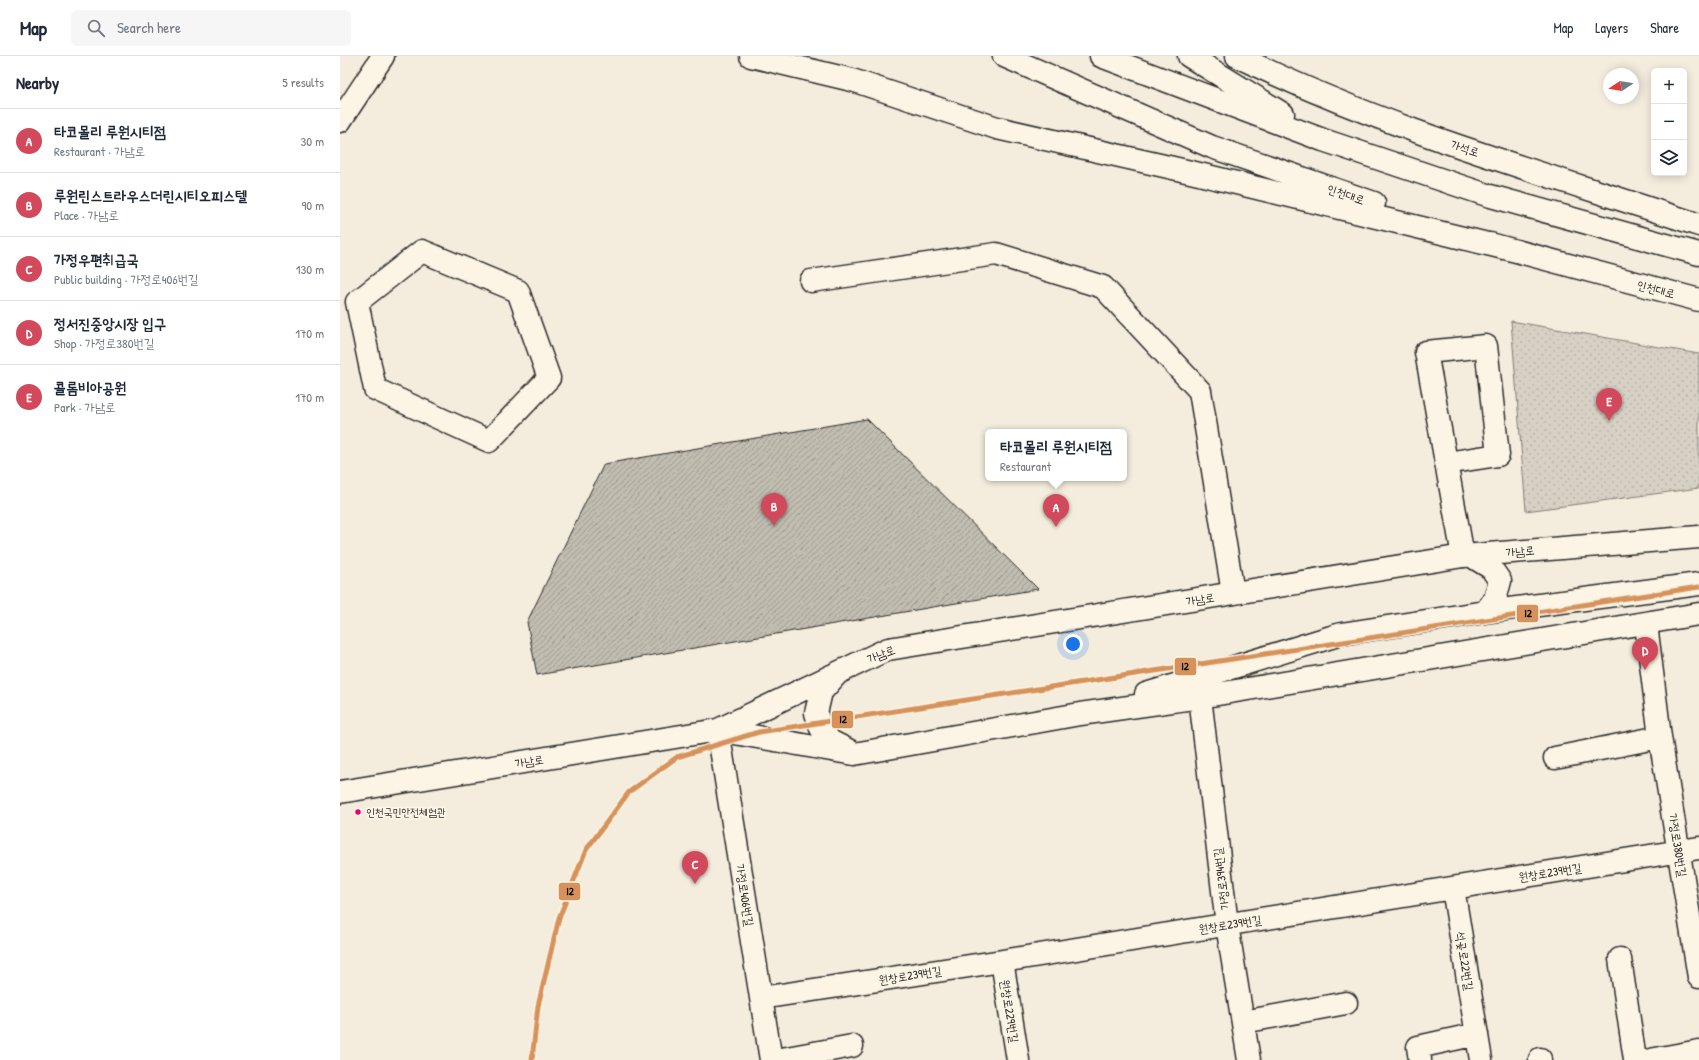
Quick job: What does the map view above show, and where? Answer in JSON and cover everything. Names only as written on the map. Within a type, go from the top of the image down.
[{"type":"main road","points":[[340,121],[383,56]]},
{"type":"main road","points":[[751,56],[852,80],[997,128],[1195,173],[1504,248]]},
{"type":"main road","name":"인천대로","points":[[1004,56],[1212,147],[1504,248],[1699,300]]},
{"type":"main road","points":[[1101,56],[1323,140],[1487,195],[1699,254]]},
{"type":"main road","points":[[1189,56],[1323,140]]},
{"type":"main road","name":"가석로","points":[[1237,56],[1283,79],[1430,136],[1699,225]]},
{"type":"main road","points":[[422,251],[518,291],[549,378],[489,441],[375,389],[348,299],[422,251]]},
{"type":"main road","points":[[811,282],[996,254],[1103,287],[1200,391],[1233,593]]},
{"type":"main road","points":[[1446,463],[1498,455],[1486,346],[1426,352],[1446,463],[1467,555],[1491,568],[1500,581],[1495,599],[1485,612]]},
{"type":"main road","name":"가남로","points":[[340,792],[718,730],[888,649],[1467,555],[1699,537]]},
{"type":"main road","points":[[1080,714],[1341,634],[1485,612],[1699,584]]},
{"type":"main road","name":"가남로","points":[[718,730],[854,754],[914,745],[1080,714],[1200,697],[1699,614]]},
{"type":"main road","name":"가정로380번길","points":[[1646,624],[1660,737],[1689,850],[1699,977]]},
{"type":"main road","points":[[837,674],[821,692],[816,712],[821,728],[830,741],[854,754]]},
{"type":"main road","name":"가정로394번길","points":[[1200,697],[1227,925],[1249,1060]]},
{"type":"main road","name":"가정로406번길","points":[[718,730],[771,1060]]},
{"type":"main road","points":[[1555,758],[1660,737]]},
{"type":"main road","name":"원창로239번길","points":[[761,998],[1002,961],[1689,850]]},
{"type":"main road","name":"석곶로22번길","points":[[1453,888],[1481,1060]]},
{"type":"main road","points":[[1620,959],[1635,1060]]},
{"type":"main road","name":"원창로229번길","points":[[1002,961],[1018,1060]]},
{"type":"main road","points":[[1243,1022],[1346,1003]]},
{"type":"main road","points":[[1420,1060],[1418,1047],[1477,1034]]},
{"type":"main road","points":[[776,1060],[852,1046]]},
{"type":"main road","points":[[1650,1060],[1699,1051]]},
{"type":"shaded area","points":[[1511,321],[1699,354],[1699,488],[1526,511]]},
{"type":"building","points":[[867,419],[1038,589],[537,675],[527,622],[604,464]]},
{"type":"transit line","name":"I2","points":[[532,1060],[538,1006],[559,918],[586,850],[629,792],[677,757],[759,732],[1699,587]]},
{"type":"place","name":"콜롬비아공원","points":[[1609,421]]},
{"type":"place","name":"루원린스트라우스더린시티오피스텔","points":[[774,526]]},
{"type":"place","name":"타코몰리 루원시티점","points":[[1056,527]]},
{"type":"place","name":"정서진중앙시장 입구","points":[[1645,670]]},
{"type":"place","name":"인천국민안전체험관","points":[[358,812]]},
{"type":"place","name":"가정우편취급국","points":[[695,884]]}]
